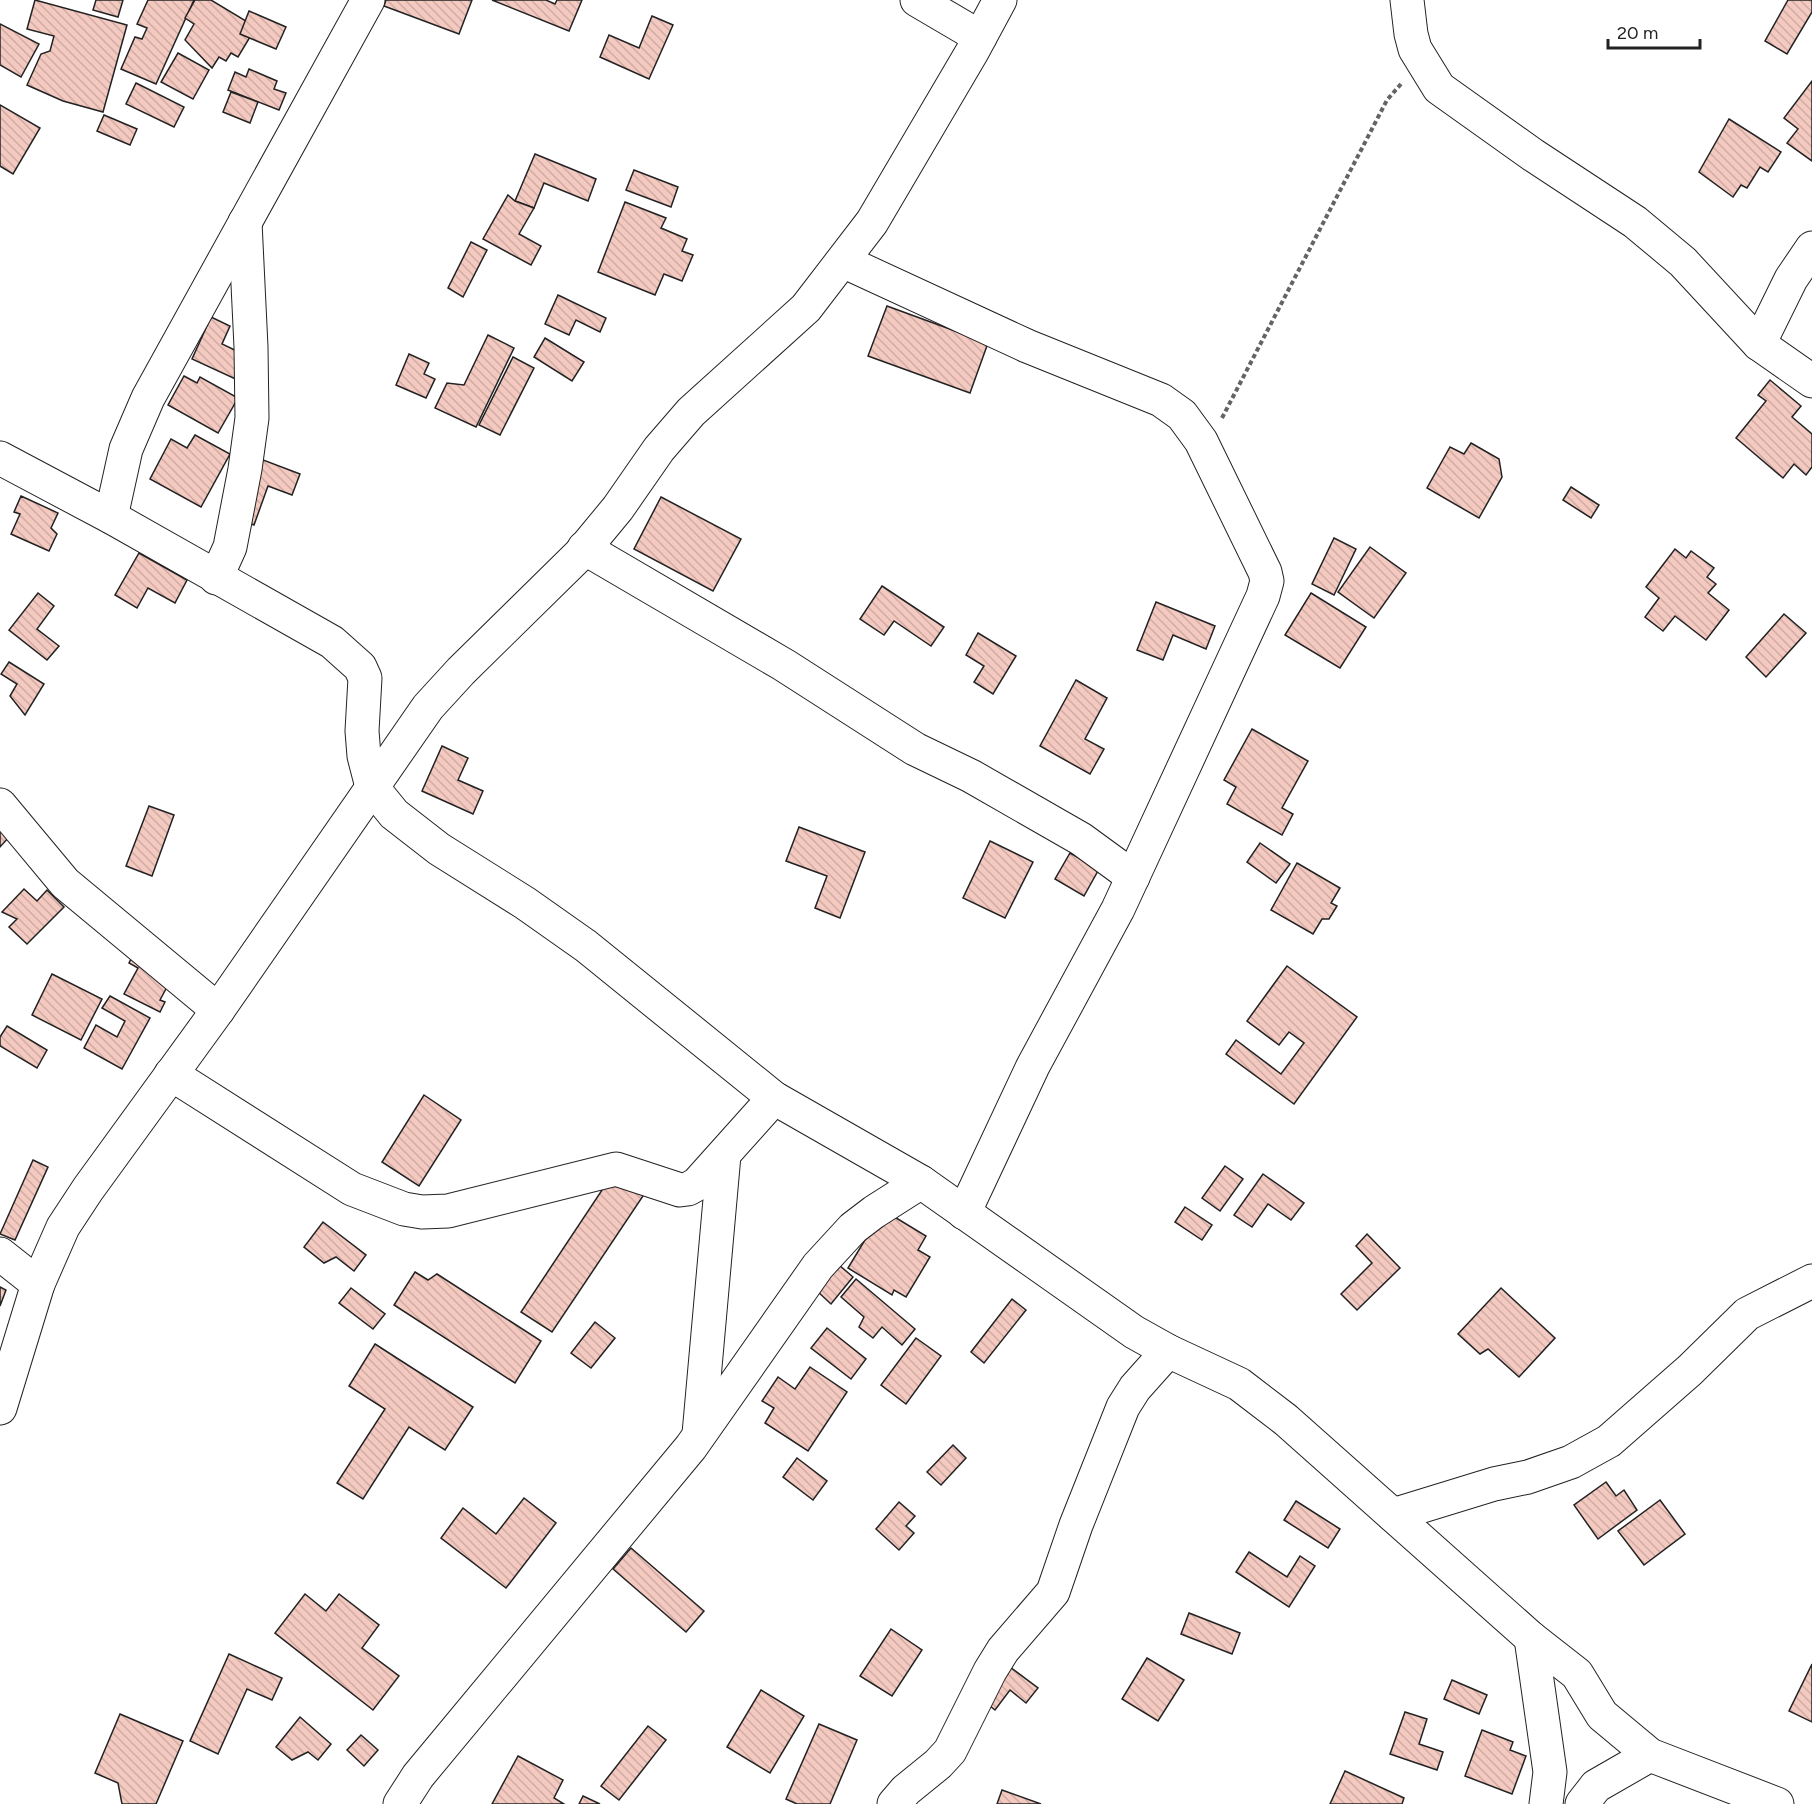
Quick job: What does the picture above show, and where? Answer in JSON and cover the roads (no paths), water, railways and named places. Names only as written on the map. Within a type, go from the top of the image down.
[{"type":"street","points":[[917,0],[980,38]]},
{"type":"street","points":[[0,1408],[38,1284],[63,1227],[218,1010],[428,707],[584,548],[618,508],[659,449],[692,412],[806,308],[872,222],[1000,0]]},
{"type":"street","points":[[1407,0],[1414,46],[1439,88],[1635,222],[1683,262],[1759,344],[1812,381]]},
{"type":"street","points":[[111,517],[126,449],[148,398],[362,2]]},
{"type":"street","points":[[216,578],[230,547],[252,418],[251,347],[244,221]]},
{"type":"street","points":[[1759,344],[1791,279],[1812,248]]},
{"type":"street","points":[[843,261],[1027,346],[1161,400],[1182,415],[1201,441],[1267,580],[1263,597],[1118,909],[1033,1066],[964,1213]]},
{"type":"street","points":[[0,458],[111,517],[332,642],[360,667],[365,678],[362,731],[364,756],[372,787],[394,814],[439,849],[525,903],[586,946],[774,1098],[921,1182],[1134,1332],[1168,1351],[1239,1384],[1286,1420],[1531,1638],[1577,1674],[1602,1715],[1650,1755],[1777,1804]]},
{"type":"street","points":[[584,548],[784,665],[915,749],[971,776],[1081,839],[1133,877]]},
{"type":"street","points":[[0,805],[65,883],[218,1010]]},
{"type":"street","points":[[171,1074],[352,1189],[404,1209],[422,1212],[448,1211],[616,1169],[684,1190],[697,1184],[774,1098]]},
{"type":"street","points":[[698,1436],[724,1155]]},
{"type":"street","points":[[400,1804],[418,1776],[698,1436],[818,1266],[853,1228],[921,1182]]},
{"type":"street","points":[[0,1254],[38,1284]]},
{"type":"street","points":[[1393,1515],[1494,1484],[1528,1477],[1571,1462],[1609,1441],[1690,1370],[1747,1314],[1812,1281]]},
{"type":"street","points":[[894,1804],[906,1790],[950,1751],[1003,1650],[1053,1592],[1076,1525],[1123,1407],[1135,1388],[1168,1351]]},
{"type":"street","points":[[1531,1638],[1550,1772],[1546,1804]]},
{"type":"street","points":[[1582,1804],[1596,1786],[1650,1755]]}]
